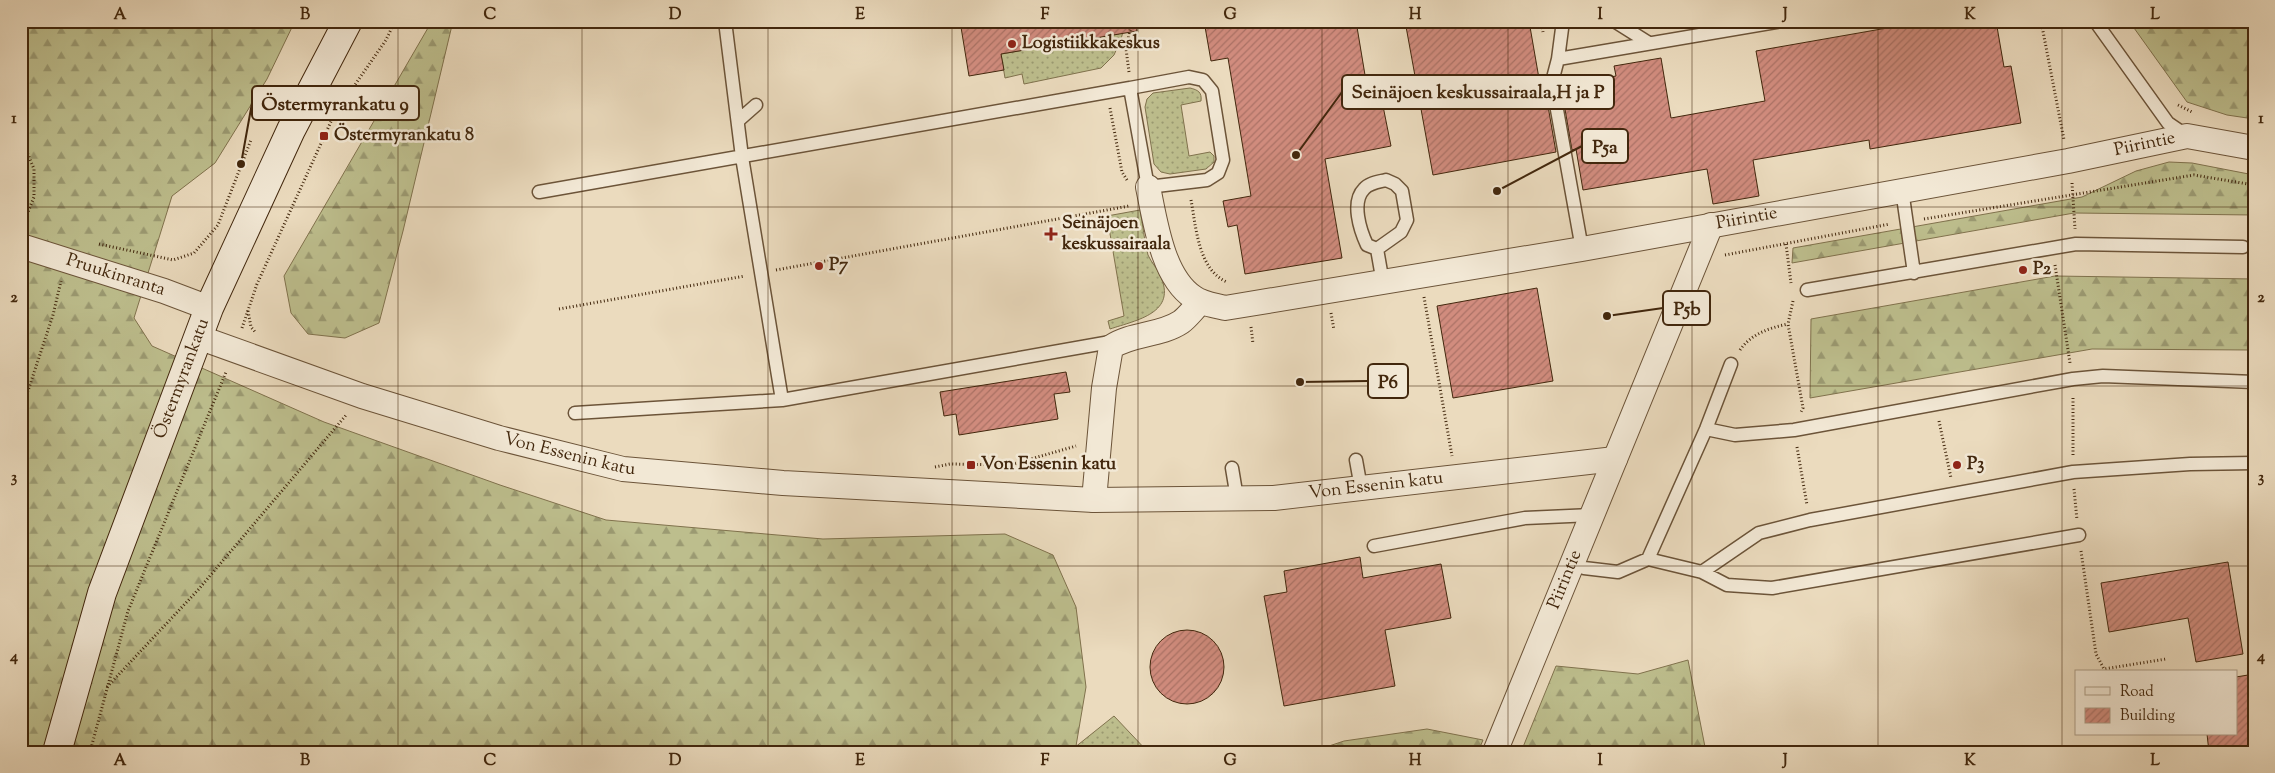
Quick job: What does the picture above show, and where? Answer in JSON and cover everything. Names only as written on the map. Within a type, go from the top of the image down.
[{"type":"street","name":"Östermyrankatu","points":[[56,752],[102,593],[209,308],[290,130],[348,21]]},
{"type":"street","name":"Piirintie","points":[[1495,752],[1711,225],[2068,161],[2187,136],[2254,148]]},
{"type":"street","points":[[1145,198],[1163,252],[1177,279],[1190,296],[1200,302],[1226,308],[1383,283],[1711,225]]},
{"type":"street","name":"Pruukinranta","points":[[21,246],[209,308]]},
{"type":"street","points":[[1094,500],[1107,360],[1111,348],[1121,340],[1166,329],[1182,321],[1200,302]]},
{"type":"street","name":"Von Essenin katu","points":[[198,337],[362,396],[499,438],[623,469],[783,483],[1094,500],[1274,498],[1615,459]]},
{"type":"lane","points":[[725,21],[739,120],[742,156],[782,400]]},
{"type":"lane","points":[[1563,21],[1558,59],[1552,82],[1582,248]]},
{"type":"lane","points":[[1614,21],[1649,43]]},
{"type":"lane","points":[[1558,59],[1782,21]]},
{"type":"lane","points":[[2095,21],[2168,123],[2187,136]]},
{"type":"lane","points":[[539,192],[1189,77],[1202,80],[1212,91],[1223,160],[1218,173],[1207,180],[1145,198],[1130,88]]},
{"type":"lane","points":[[739,120],[756,105]]},
{"type":"lane","points":[[1386,180],[1395,184],[1402,191],[1407,220],[1401,232],[1378,249],[1367,245],[1361,233],[1357,203],[1363,189],[1373,183],[1386,180]]},
{"type":"lane","points":[[1902,190],[1914,273]]},
{"type":"lane","points":[[1808,290],[2076,244],[2242,247]]},
{"type":"lane","points":[[1378,249],[1383,283]]},
{"type":"lane","points":[[575,413],[782,400],[1121,340]]},
{"type":"lane","points":[[1648,559],[1706,429],[1731,364]]},
{"type":"lane","points":[[1706,429],[1735,435],[1794,430],[2073,379],[2103,376],[2254,382]]},
{"type":"lane","points":[[1356,460],[1361,488]]},
{"type":"lane","points":[[1702,572],[1759,534],[1810,520],[2073,472],[2190,464],[2254,463]]},
{"type":"lane","points":[[1232,468],[1237,498]]},
{"type":"lane","points":[[1374,546],[1525,518],[1592,515]]},
{"type":"lane","points":[[1572,563],[1584,568],[1618,572],[1648,559],[1702,572],[1727,585],[1772,588],[2079,535]]},
{"type":"path","points":[[90,752],[128,611],[234,350],[256,284],[334,115],[386,40],[395,21]]},
{"type":"path","points":[[1130,88],[1126,49],[1132,21]]},
{"type":"path","points":[[2041,21],[2074,193],[2076,244]]},
{"type":"path","points":[[1129,70],[1104,75],[1122,172],[1133,191],[1145,198]]},
{"type":"path","points":[[2171,101],[2199,116]]},
{"type":"path","points":[[21,137],[34,169],[34,197],[23,222],[30,224]]},
{"type":"path","points":[[93,243],[173,260],[194,253],[218,225],[251,140]]},
{"type":"path","points":[[1698,257],[1720,256],[1906,221],[2194,175],[2254,184]]},
{"type":"path","points":[[559,309],[761,273],[1145,198],[1200,198]]},
{"type":"path","points":[[1191,199],[1200,246],[1210,268],[1224,282],[1234,284]]},
{"type":"path","points":[[1786,244],[1791,287]]},
{"type":"path","points":[[21,412],[53,315],[66,260]]},
{"type":"path","points":[[1423,289],[1455,478]]},
{"type":"path","points":[[1731,364],[1747,340],[1770,328],[1788,324],[1794,305],[1792,296]]},
{"type":"path","points":[[248,311],[251,327],[259,338]]},
{"type":"path","points":[[106,688],[198,590],[362,396]]},
{"type":"path","points":[[1936,405],[1954,494]]},
{"type":"path","points":[[929,468],[950,464],[1010,465],[1079,445],[1100,446]]},
{"type":"green space","points":[[21,21],[295,21],[267,79],[215,163],[172,196],[134,318],[152,346],[324,422],[500,485],[606,520],[823,539],[1005,534],[1053,555],[1076,607],[1086,687],[1076,746],[1069,752],[21,752]]},
{"type":"green space","points":[[432,21],[453,21],[379,323],[345,338],[308,334],[291,313],[284,276]]},
{"type":"green space","points":[[1126,21],[1114,55],[1101,68],[1024,84],[1022,74],[1005,78],[1001,54],[1119,34]]},
{"type":"green space","points":[[2129,21],[2254,21],[2254,119],[2227,115],[2187,102]]},
{"type":"green space","points":[[1190,88],[1199,92],[1201,101],[1181,105],[1189,156],[1210,152],[1214,156],[1214,162],[1206,169],[1170,174],[1161,172],[1154,164],[1145,107],[1147,99],[1153,93]]},
{"type":"green space","points":[[2169,162],[2192,163],[2254,175],[2254,215],[2074,213],[1792,263],[1793,248],[2082,197],[2136,171]]},
{"type":"green space","points":[[1140,210],[1148,255],[1160,275],[1164,288],[1164,298],[1152,313],[1110,329],[1108,321],[1124,316],[1107,216]]},
{"type":"green space","points":[[2055,276],[2254,279],[2254,361],[2250,350],[2092,349],[1810,398],[1811,319]]},
{"type":"green space","points":[[1688,660],[1706,752],[1521,752],[1556,666],[1638,674]]},
{"type":"green space","points":[[1114,716],[1148,752],[1069,752]]},
{"type":"green space","points":[[1427,729],[1483,740],[1478,752],[1311,752],[1344,741]]},
{"type":"building","name":"Logistiikkakeskus","points":[[960,21],[1136,21],[1137,31],[1001,54],[1004,70],[969,76]]},
{"type":"building","points":[[1204,21],[1356,21],[1368,93],[1380,91],[1391,146],[1325,159],[1342,258],[1245,274],[1237,225],[1228,227],[1223,201],[1251,196],[1228,58],[1211,61]]},
{"type":"building","points":[[1405,21],[1529,21],[1541,90],[1545,89],[1556,152],[1433,175]]},
{"type":"building","points":[[1927,21],[1996,21],[2004,67],[2011,66],[2021,123],[1870,149],[1869,140],[1753,160],[1759,196],[1713,204],[1707,169],[1583,190],[1576,149],[1572,150],[1561,86],[1616,76],[1614,66],[1661,58],[1671,118],[1765,101],[1756,51]]},
{"type":"building","points":[[1537,288],[1553,381],[1453,398],[1437,306]]},
{"type":"building","points":[[1066,372],[1070,392],[1054,394],[1058,419],[959,435],[956,414],[944,416],[940,392]]},
{"type":"building","points":[[1360,557],[1363,578],[1441,564],[1451,618],[1385,630],[1395,686],[1284,706],[1264,596],[1287,592],[1284,571]]},
{"type":"building","points":[[2228,562],[2243,654],[2196,662],[2188,618],[2109,632],[2101,583]]},
{"type":"building","points":[[1187,630],[1208,636],[1218,646],[1224,667],[1218,688],[1208,698],[1187,704],[1166,698],[1156,688],[1150,667],[1156,646],[1166,636]]},
{"type":"building","points":[[2254,674],[2254,752],[2209,752],[2207,736],[2238,736],[2238,677]]},
{"type":"place","name":"Logistiikkakeskus","points":[[1012,44]]},
{"type":"place","name":"Östermyrankatu 8","points":[[324,136]]},
{"type":"place","name":"Seinäjoen keskussairaala,H ja P","points":[[1296,155]]},
{"type":"place","name":"Östermyrankatu 9","points":[[241,164]]},
{"type":"place","name":"P5a","points":[[1497,191]]},
{"type":"place","name":"Seinäjoen keskussairaala","points":[[1051,234]]},
{"type":"place","name":"P7","points":[[819,266]]},
{"type":"place","name":"P2","points":[[2023,270]]},
{"type":"place","name":"P5b","points":[[1607,316]]},
{"type":"place","name":"P6","points":[[1300,382]]},
{"type":"place","name":"Von Essenin katu","points":[[971,465]]},
{"type":"place","name":"P3","points":[[1957,465]]}]
